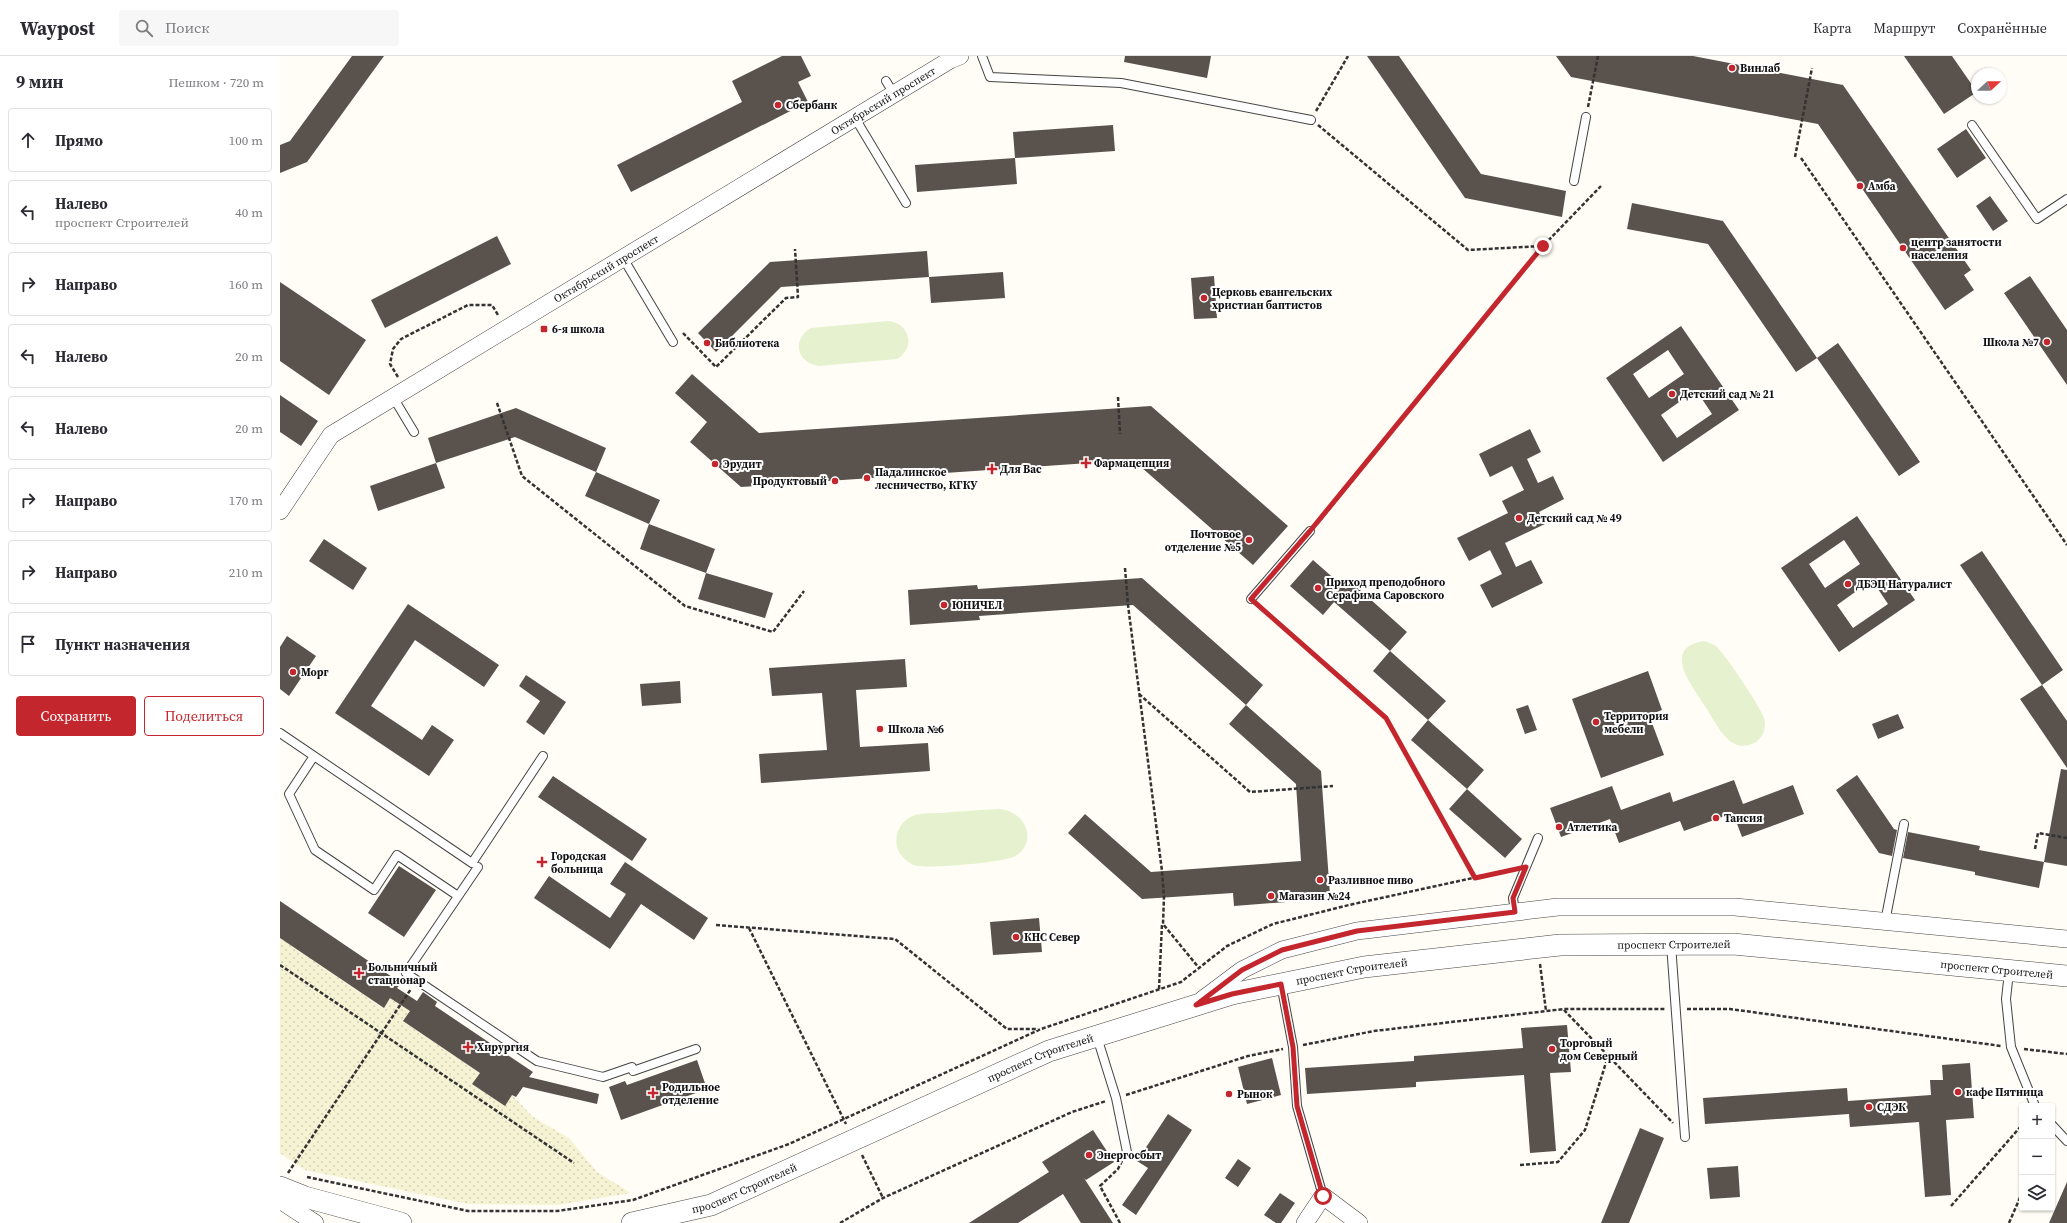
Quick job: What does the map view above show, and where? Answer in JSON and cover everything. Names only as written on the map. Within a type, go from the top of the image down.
[{"type":"street","name":"Октябрьский проспект","points":[[280,511],[331,435],[855,118],[890,87],[960,56]]},
{"type":"street","points":[[1196,1005],[1242,970],[1282,950],[1357,931],[1558,907],[1735,907],[2067,939]]},
{"type":"street","name":"проспект Строителей","points":[[632,1223],[711,1205],[1049,1051],[1232,994],[1364,967],[1560,944],[1733,944],[2067,976]]},
{"type":"street","points":[[287,1181],[305,1197],[401,1223]]},
{"type":"street","points":[[1305,1223],[1323,1196],[1359,1223]]},
{"type":"street","points":[[280,1200],[315,1223]]},
{"type":"lane","points":[[982,56],[990,77],[1121,83],[1311,120]]},
{"type":"lane","points":[[1574,181],[1586,117]]},
{"type":"lane","points":[[855,118],[906,203]]},
{"type":"lane","points":[[1972,125],[2037,219],[2067,199]]},
{"type":"lane","points":[[623,258],[673,342]]},
{"type":"lane","points":[[393,397],[414,432]]},
{"type":"lane","points":[[1251,599],[1310,531]]},
{"type":"lane","points":[[280,733],[472,863],[543,756]]},
{"type":"lane","points":[[314,756],[289,794],[314,850],[374,890],[397,855],[458,896]]},
{"type":"lane","points":[[1885,922],[1904,824]]},
{"type":"lane","points":[[1515,912],[1513,898],[1538,838]]},
{"type":"lane","points":[[478,867],[406,973],[537,1062],[603,1078],[632,1067],[633,1071],[696,1049]]},
{"type":"lane","points":[[1671,944],[1685,1137]]},
{"type":"lane","points":[[2009,971],[2006,999],[2011,1047],[2034,1103]]},
{"type":"lane","points":[[1281,984],[1293,1047],[1297,1106],[1323,1196]]},
{"type":"lane","points":[[1097,1036],[1116,1098],[1126,1152]]},
{"type":"lane","points":[[2055,1128],[2067,1141]]},
{"type":"path","points":[[1348,56],[1311,120],[1468,250],[1543,246]]},
{"type":"path","points":[[1586,117],[1598,56]]},
{"type":"path","points":[[1795,157],[1812,68]]},
{"type":"path","points":[[1801,158],[2067,545]]},
{"type":"path","points":[[1310,531],[1543,246],[1601,186]]},
{"type":"path","points":[[682,333],[716,367],[786,298],[798,297],[795,249]]},
{"type":"path","points":[[390,364],[394,349],[401,339],[468,305],[492,305],[506,329]]},
{"type":"path","points":[[1118,397],[1120,434]]},
{"type":"path","points":[[497,403],[522,476],[685,606],[773,632],[804,590]]},
{"type":"path","points":[[1125,568],[1128,605],[1162,871],[1164,897],[1159,989]]},
{"type":"path","points":[[1251,599],[1386,718],[1475,878]]},
{"type":"path","points":[[1139,694],[1250,792],[1333,786]]},
{"type":"path","points":[[2035,849],[2038,833],[2067,838]]},
{"type":"path","points":[[302,1176],[468,1211],[557,1211],[632,1200],[789,1144],[1041,1029],[1181,982],[1227,946],[1272,924],[1344,906],[1526,867]]},
{"type":"path","points":[[1162,924],[1198,968]]},
{"type":"path","points":[[716,925],[895,940],[1007,1028],[1041,1029]]},
{"type":"path","points":[[749,928],[883,1198]]},
{"type":"path","points":[[280,965],[574,1163]]},
{"type":"path","points":[[287,1181],[287,1173],[417,980]]},
{"type":"path","points":[[1564,1009],[1685,1137]]},
{"type":"path","points":[[840,1223],[883,1198],[1072,1112],[1248,1056],[1374,1031],[1564,1009],[1730,1009],[2067,1054]]},
{"type":"path","points":[[1520,1165],[1558,1162],[1585,1130],[1608,1055]]},
{"type":"path","points":[[1951,1206],[2019,1128]]},
{"type":"path","points":[[1120,1223],[1100,1186],[1118,1169],[1126,1152]]},
{"type":"path","points":[[2009,1223],[2019,1200]]},
{"type":"shaded area","points":[[280,938],[383,1008],[390,998],[410,1011],[404,1022],[480,1073],[472,1084],[505,1105],[512,1095],[533,1117],[569,1138],[597,1172],[631,1193],[557,1205],[468,1204],[305,1170],[280,1153]]},
{"type":"green space","points":[[888,321],[901,326],[906,331],[908,337],[907,349],[897,359],[819,366],[806,360],[799,350],[801,339],[811,328]]},
{"type":"green space","points":[[1704,641],[1717,647],[1743,682],[1762,713],[1765,721],[1764,732],[1754,743],[1746,746],[1740,746],[1730,741],[1718,727],[1688,679],[1682,660],[1684,651],[1691,645]]},
{"type":"green space","points":[[999,809],[1015,814],[1025,826],[1027,841],[1024,848],[1017,855],[1010,858],[985,863],[953,866],[918,866],[910,863],[899,852],[896,841],[898,830],[909,817],[925,813]]},
{"type":"building","points":[[352,56],[384,56],[307,162],[280,173],[280,145],[290,141]]},
{"type":"building","points":[[782,56],[801,56],[811,76],[798,82],[808,102],[631,192],[617,165],[742,102],[732,81]]},
{"type":"building","points":[[1125,56],[1211,56],[1207,78],[1124,62]]},
{"type":"building","points":[[1367,56],[1399,56],[1481,174],[1566,191],[1562,217],[1465,198]]},
{"type":"building","points":[[1556,56],[1693,56],[1843,85],[1971,270],[1964,275],[1974,290],[1945,310],[1818,124],[1571,77]]},
{"type":"building","points":[[1904,56],[1952,56],[1971,83],[1971,96],[1944,114]]},
{"type":"building","points":[[1113,125],[1115,151],[1015,158],[1013,132]]},
{"type":"building","points":[[1966,129],[1986,158],[1957,178],[1937,149]]},
{"type":"building","points":[[1015,158],[1017,184],[917,192],[915,165]]},
{"type":"building","points":[[1990,196],[2008,221],[1993,231],[1976,206]]},
{"type":"building","points":[[1632,203],[1723,221],[1817,358],[1796,372],[1708,244],[1627,229]]},
{"type":"building","points":[[497,236],[511,264],[385,328],[371,300]]},
{"type":"building","points":[[927,251],[929,277],[781,287],[716,352],[698,333],[770,262]]},
{"type":"building","points":[[1003,272],[1005,298],[931,303],[929,277]]},
{"type":"building","name":"Церковь евангельских христиан баптистов","points":[[1214,276],[1217,318],[1194,319],[1191,278]]},
{"type":"building","points":[[2030,276],[2067,330],[2067,385],[2004,293]]},
{"type":"building","points":[[280,282],[366,340],[329,395],[280,361]]},
{"type":"building","name":"Детский сад № 21","points":[[1681,326],[1739,410],[1663,462],[1606,378]],"holes":[[[1668,350],[1684,374],[1649,398],[1633,374]],[[1696,390],[1712,414],[1677,438],[1661,415]]]},
{"type":"building","points":[[1838,343],[1920,462],[1899,476],[1817,358]]},
{"type":"building","points":[[692,374],[759,433],[1151,406],[1288,526],[1253,565],[1133,460],[741,487],[690,442],[707,422],[675,393]]},
{"type":"building","points":[[280,395],[318,421],[301,446],[280,432]]},
{"type":"building","points":[[516,408],[606,448],[596,472],[515,437],[436,463],[428,438]]},
{"type":"building","name":"Детский сад № 49","points":[[1530,429],[1541,452],[1527,459],[1538,483],[1553,476],[1564,499],[1539,512],[1545,524],[1505,543],[1516,567],[1531,560],[1543,583],[1492,608],[1480,585],[1502,574],[1490,550],[1469,561],[1457,538],[1508,513],[1502,501],[1524,490],[1512,466],[1490,477],[1479,454]]},
{"type":"building","points":[[436,463],[445,488],[378,511],[370,486]]},
{"type":"building","points":[[596,472],[660,500],[649,524],[585,496]]},
{"type":"building","name":"ДБЭЦ Натуралист","points":[[1857,516],[1915,600],[1839,652],[1781,568]],"holes":[[[1844,540],[1860,564],[1825,588],[1809,564]],[[1872,580],[1888,604],[1853,628],[1837,605]]]},
{"type":"building","points":[[649,524],[715,549],[706,573],[640,549]]},
{"type":"building","points":[[324,539],[367,568],[353,590],[309,561]]},
{"type":"building","points":[[1982,551],[2063,670],[2042,685],[1960,565]]},
{"type":"building","points":[[1313,560],[1346,589],[1351,582],[1407,632],[1390,651],[1334,602],[1323,615],[1290,586]]},
{"type":"building","points":[[706,573],[773,593],[765,618],[698,599]]},
{"type":"building","points":[[1142,578],[1263,685],[1246,705],[1133,605],[979,616],[980,620],[910,625],[908,590],[977,585],[978,589]]},
{"type":"building","points":[[408,604],[499,665],[484,687],[415,640],[371,706],[422,740],[432,725],[454,740],[429,776],[335,713]]},
{"type":"building","name":"Морг","points":[[287,636],[316,656],[289,696],[280,689],[280,647]]},
{"type":"building","points":[[1390,651],[1446,701],[1428,720],[1373,671]]},
{"type":"building","points":[[905,659],[907,687],[856,690],[860,747],[928,743],[930,771],[761,783],[759,754],[827,750],[822,693],[772,696],[769,668]]},
{"type":"building","points":[[1648,671],[1662,710],[1649,715],[1664,755],[1601,778],[1572,699]]},
{"type":"building","points":[[526,675],[566,702],[544,735],[526,722],[540,701],[519,686]]},
{"type":"building","points":[[680,681],[681,703],[642,706],[640,684]]},
{"type":"building","points":[[2042,685],[2067,721],[2067,768],[2020,699]]},
{"type":"building","points":[[1246,705],[1321,771],[1330,895],[1313,896],[1313,900],[1234,906],[1233,893],[1142,899],[1068,833],[1085,814],[1151,872],[1301,861],[1296,784],[1229,724]]},
{"type":"building","points":[[1528,705],[1537,730],[1525,734],[1516,709]]},
{"type":"building","points":[[1898,714],[1904,728],[1878,739],[1872,724]]},
{"type":"building","points":[[1428,720],[1484,770],[1467,789],[1411,740]]},
{"type":"building","points":[[2061,769],[2067,770],[2067,866],[2044,862]]},
{"type":"building","points":[[1857,775],[1894,829],[1897,830],[1892,856],[1879,853],[1836,790]]},
{"type":"building","points":[[553,776],[647,839],[632,861],[538,797]]},
{"type":"building","points":[[1734,780],[1743,804],[1793,785],[1804,814],[1742,837],[1733,813],[1684,831],[1680,821],[1619,843],[1610,819],[1561,837],[1550,808],[1612,786],[1621,810],[1670,792],[1673,802]]},
{"type":"building","points":[[1467,789],[1522,839],[1505,858],[1449,809]]},
{"type":"building","points":[[1908,832],[1980,846],[1979,850],[2044,862],[2039,888],[1975,875],[1975,872],[1903,858]]},
{"type":"building","points":[[625,862],[708,918],[694,940],[641,904],[610,949],[534,898],[549,876],[610,918],[626,894],[610,884]]},
{"type":"building","points":[[399,866],[436,890],[404,937],[368,913]]},
{"type":"building","points":[[280,901],[401,983],[397,988],[417,1001],[423,992],[437,1002],[435,1006],[533,1072],[529,1077],[599,1094],[597,1104],[523,1087],[516,1097],[512,1095],[505,1106],[472,1084],[480,1073],[403,1021],[410,1011],[390,998],[384,1008],[280,938]]},
{"type":"building","name":"КНС Север","points":[[1039,918],[1042,952],[993,955],[990,922]]},
{"type":"building","points":[[1567,1025],[1571,1072],[1550,1073],[1556,1151],[1530,1153],[1524,1075],[1416,1082],[1416,1087],[1307,1094],[1305,1068],[1414,1061],[1414,1056],[1523,1048],[1521,1028]]},
{"type":"building","points":[[1272,1058],[1281,1095],[1247,1104],[1238,1067]]},
{"type":"building","name":"Родильное отделение","points":[[697,1060],[707,1089],[621,1120],[609,1087],[625,1081],[627,1085]]},
{"type":"building","points":[[1970,1063],[1974,1118],[1946,1120],[1951,1195],[1925,1197],[1919,1122],[1850,1127],[1849,1114],[1705,1124],[1703,1098],[1847,1088],[1848,1101],[1931,1095],[1930,1080],[1943,1080],[1942,1065]]},
{"type":"building","points":[[1168,1114],[1192,1130],[1136,1215],[1122,1205],[1148,1168],[1137,1161]]},
{"type":"building","points":[[1640,1128],[1664,1138],[1629,1223],[1601,1223]]},
{"type":"building","points":[[1093,1130],[1114,1162],[1086,1180],[1084,1178],[1113,1223],[1081,1223],[1063,1194],[1018,1223],[969,1223],[1049,1172],[1042,1162]]},
{"type":"building","points":[[1238,1159],[1251,1168],[1238,1187],[1225,1178]]},
{"type":"building","points":[[1738,1166],[1740,1197],[1710,1199],[1707,1168]]},
{"type":"building","points":[[2067,1182],[2067,1223],[2049,1223]]},
{"type":"building","points":[[1280,1193],[1295,1203],[1281,1223],[1276,1223],[1264,1215]]},
{"type":"place","name":"Винлаб","points":[[1732,68]]},
{"type":"place","name":"Сбербанк","points":[[778,105]]},
{"type":"place","name":"Амба","points":[[1860,186]]},
{"type":"place","name":"центр занятости населения","points":[[1903,248]]},
{"type":"place","name":"Церковь евангельских христиан баптистов","points":[[1204,298]]},
{"type":"place","name":"6-я школа","points":[[544,329]]},
{"type":"place","name":"Школа №7","points":[[2047,342]]},
{"type":"place","name":"Библиотека","points":[[707,343]]},
{"type":"place","name":"Детский сад № 21","points":[[1672,394]]},
{"type":"place","name":"Фармацепция","points":[[1086,463]]},
{"type":"place","name":"Эрудит","points":[[715,464]]},
{"type":"place","name":"Для Вас","points":[[992,469]]},
{"type":"place","name":"Падалинское лесничество, КГКУ","points":[[867,478]]},
{"type":"place","name":"Продуктовый","points":[[835,481]]},
{"type":"place","name":"Детский сад № 49","points":[[1519,518]]},
{"type":"place","name":"Почтовое отделение №5","points":[[1249,540]]},
{"type":"place","name":"ДБЭЦ Натуралист","points":[[1848,584]]},
{"type":"place","name":"Приход преподобного Серафима Саровского","points":[[1318,588]]},
{"type":"place","name":"ЮНИЧЕЛ","points":[[944,605]]},
{"type":"place","name":"Морг","points":[[293,672]]},
{"type":"place","name":"Территория мебели","points":[[1596,722]]},
{"type":"place","name":"Школа №6","points":[[880,729]]},
{"type":"place","name":"Таисия","points":[[1716,818]]},
{"type":"place","name":"Атлетика","points":[[1559,827]]},
{"type":"place","name":"Городская больница","points":[[542,862]]},
{"type":"place","name":"Разливное пиво","points":[[1320,880]]},
{"type":"place","name":"Магазин №24","points":[[1271,896]]},
{"type":"place","name":"КНС Север","points":[[1016,937]]},
{"type":"place","name":"Больничный стационар","points":[[359,973]]},
{"type":"place","name":"Хирургия","points":[[468,1047]]},
{"type":"place","name":"Торговый дом Северный","points":[[1552,1049]]},
{"type":"place","name":"кафе Пятница","points":[[1958,1092]]},
{"type":"place","name":"Родильное отделение","points":[[653,1093]]},
{"type":"place","name":"Рынок","points":[[1229,1094]]},
{"type":"place","name":"СДЭК","points":[[1869,1107]]},
{"type":"place","name":"Энергосбыт","points":[[1089,1155]]},
{"type":"route","points":[[1323,1196],[1297,1106],[1293,1047],[1281,984],[1232,994],[1196,1005],[1242,970],[1282,950],[1357,931],[1515,912],[1513,898],[1526,867],[1475,878],[1386,718],[1251,599],[1310,531],[1543,246]]}]
